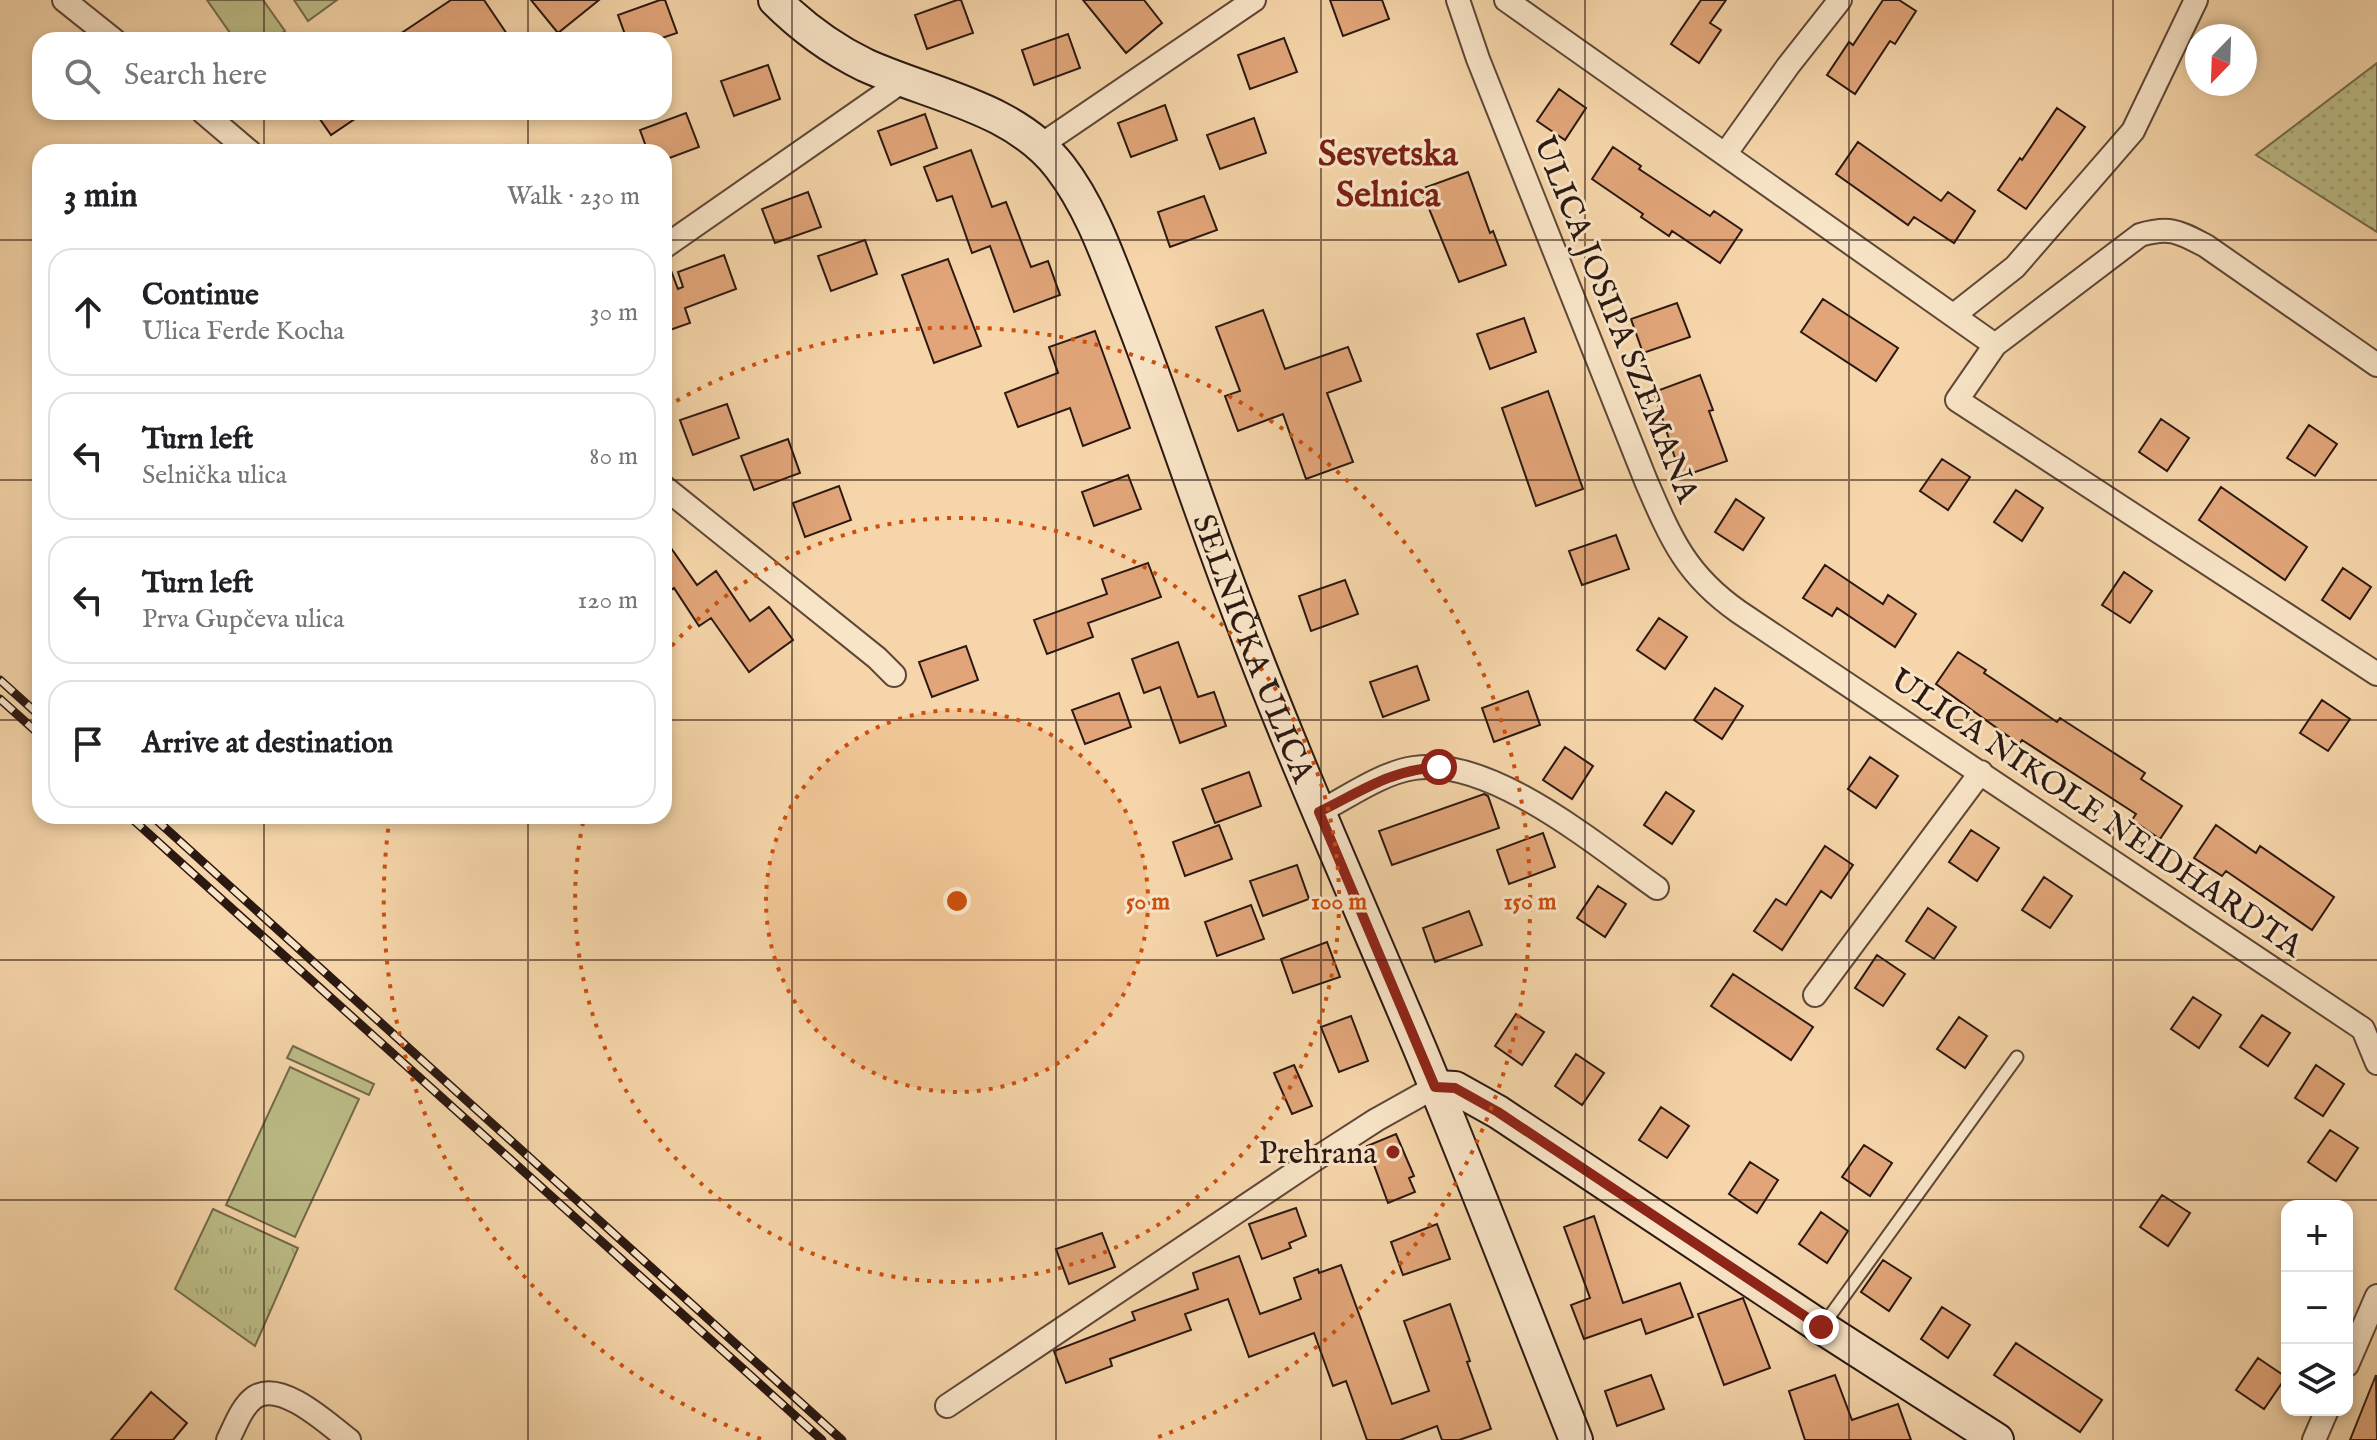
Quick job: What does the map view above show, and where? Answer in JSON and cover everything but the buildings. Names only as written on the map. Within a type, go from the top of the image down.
[{"type":"street","points":[[64,0],[104,32]]},
{"type":"street","name":"SELNIČKA ULICA","points":[[775,0],[826,43],[864,64],[1023,131],[1041,145],[1074,188],[1119,285],[1238,612],[1435,1087],[1576,1440]]},
{"type":"street","points":[[1041,145],[1254,0]]},
{"type":"street","name":"ULICA JOSIPA SZEMANA","points":[[1458,0],[1478,59],[1664,524],[1682,558],[1697,577],[1715,595],[1764,628]]},
{"type":"street","points":[[1506,0],[1995,345]]},
{"type":"street","points":[[1726,153],[1840,0]]},
{"type":"street","points":[[1954,315],[2015,267],[2133,131],[2181,25],[2196,0]]},
{"type":"street","points":[[672,241],[904,80]]},
{"type":"street","points":[[212,120],[241,144]]},
{"type":"street","points":[[2377,365],[2206,246],[2182,233],[2160,229],[2140,235],[1995,345],[1957,400],[2377,674]]},
{"type":"street","points":[[672,493],[865,648],[894,675]]},
{"type":"street","name":"ULICA NIKOLE NEIDHARDTA","points":[[1764,628],[2370,1034],[2377,1063]]},
{"type":"street","points":[[1319,812],[1387,777],[1412,768],[1439,767],[1463,772],[1514,792],[1657,888]]},
{"type":"street","points":[[1815,995],[1981,772]]},
{"type":"street","points":[[947,1406],[1314,1160],[1435,1087],[1455,1088],[1498,1112],[1997,1440]]},
{"type":"street","points":[[2353,1351],[2377,1296]]},
{"type":"street","points":[[228,1440],[246,1407],[256,1396],[279,1394],[306,1407],[349,1440]]},
{"type":"street","points":[[2314,1440],[2324,1416]]},
{"type":"lane","points":[[1821,1327],[2017,1057]]},
{"type":"green space","points":[[207,0],[263,0],[285,31],[284,32],[229,32]]},
{"type":"green space","points":[[294,0],[337,0],[308,21]]},
{"type":"green space","points":[[2377,63],[2377,232],[2256,155]]},
{"type":"green space","points":[[293,1046],[374,1084],[369,1095],[287,1058]]},
{"type":"green space","points":[[290,1067],[359,1099],[295,1237],[226,1205]]},
{"type":"green space","points":[[213,1209],[298,1248],[255,1346],[175,1289]]},
{"type":"railway","points":[[0,680],[32,709]]},
{"type":"railway","points":[[0,699],[32,728]]},
{"type":"railway","points":[[138,824],[822,1440]]},
{"type":"railway","points":[[161,824],[842,1440]]},
{"type":"place","name":"Prehrana","points":[[1393,1152]]},
{"type":"district","name":"Sesvetska Selnica","points":[[1388,172]]},
{"type":"route","points":[[1439,767],[1412,768],[1387,777],[1319,812],[1435,1087],[1455,1088],[1498,1112],[1821,1327]]}]
